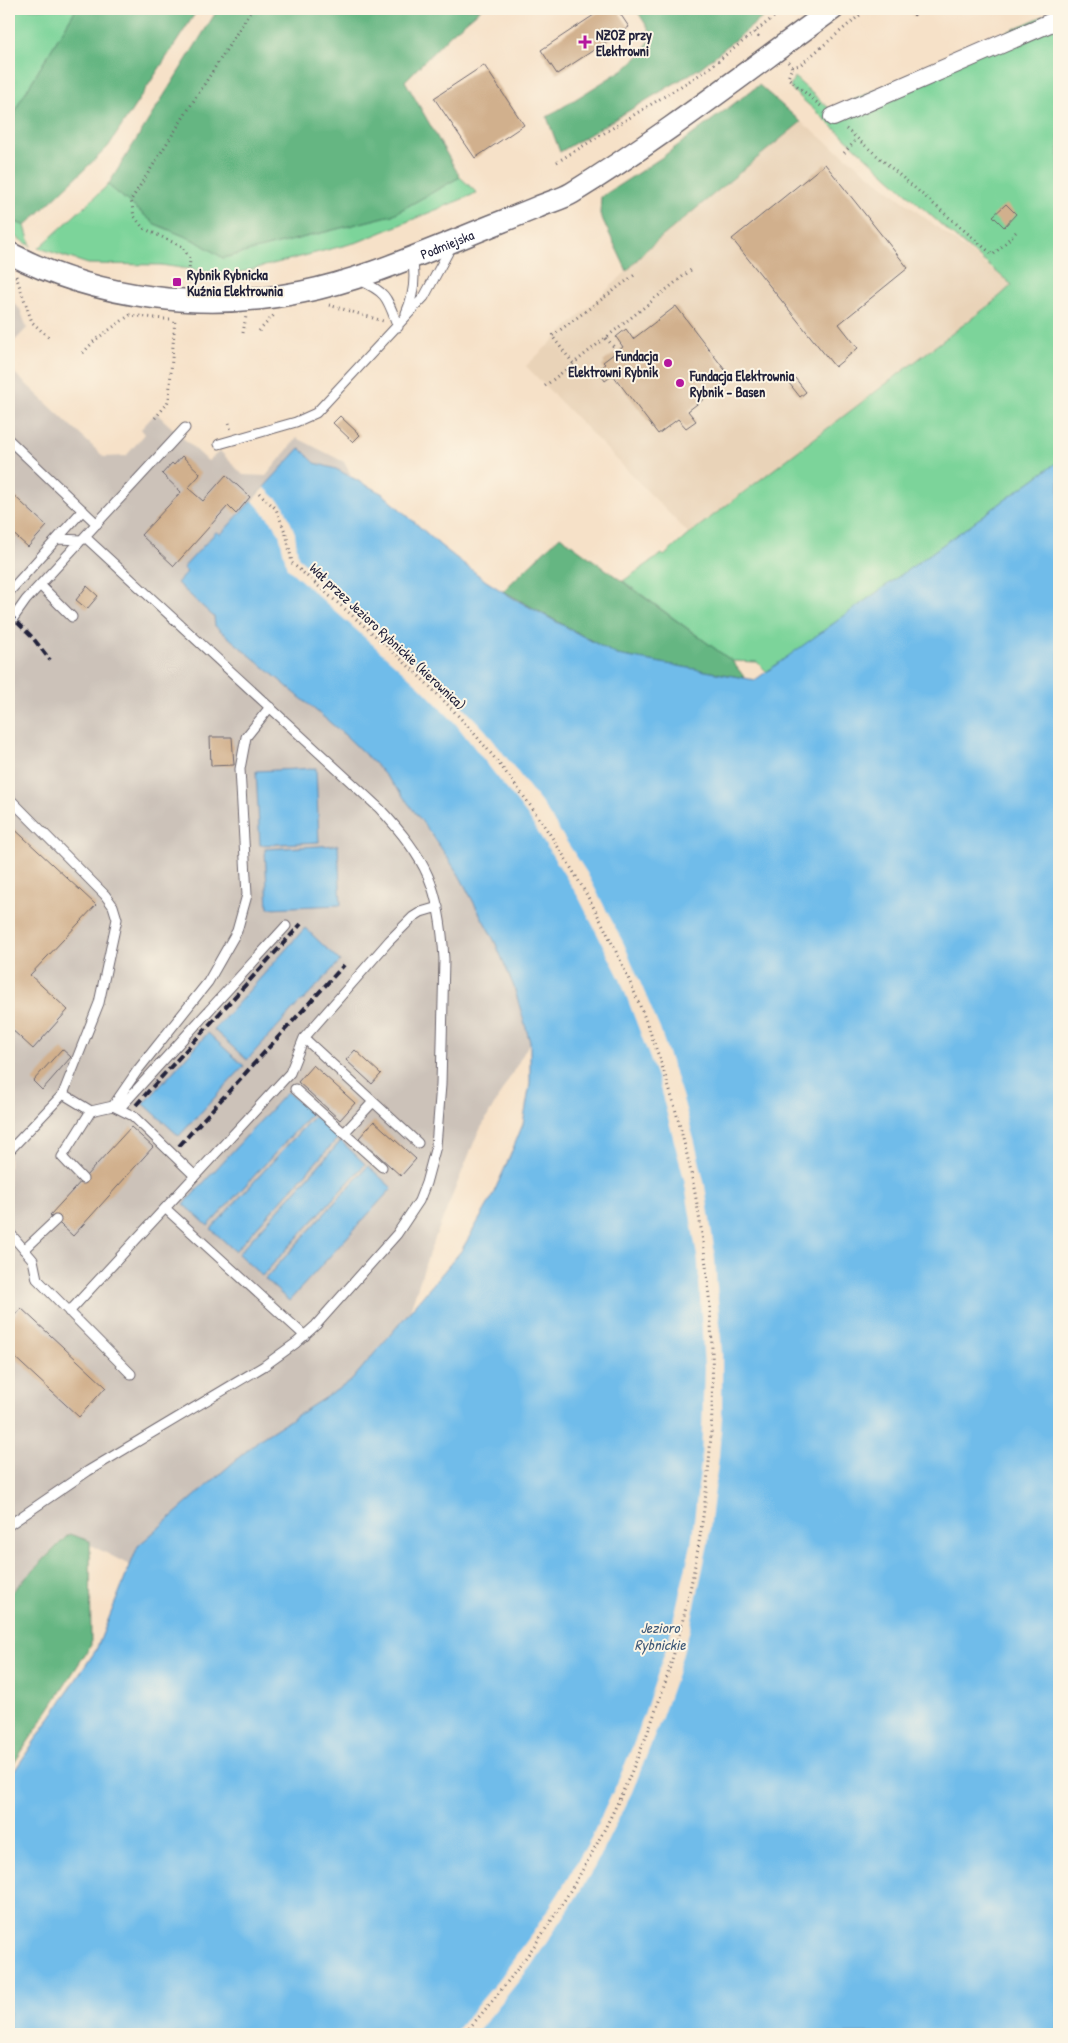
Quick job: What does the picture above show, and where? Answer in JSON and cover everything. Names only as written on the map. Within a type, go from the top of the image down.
[{"type":"street","name":"Podmiejska","points":[[9,253],[44,269],[98,286],[138,295],[188,301],[238,300],[286,295],[328,286],[412,257],[570,194],[712,99],[833,9]]},
{"type":"street","points":[[833,117],[1059,19]]},
{"type":"lane","points":[[219,444],[296,422],[316,413],[424,297],[454,241]]},
{"type":"lane","points":[[400,323],[413,293],[414,273],[412,257]]},
{"type":"lane","points":[[354,278],[383,292],[400,323]]},
{"type":"lane","points":[[9,624],[40,585],[185,428]]},
{"type":"lane","points":[[9,440],[97,524]]},
{"type":"lane","points":[[9,592],[83,510]]},
{"type":"lane","points":[[9,1525],[88,1471],[264,1366],[305,1336],[370,1266],[410,1216],[426,1183],[436,1146],[441,1085],[444,959],[438,907],[425,868],[404,835],[379,808],[270,707],[83,539],[57,539]]},
{"type":"lane","points":[[40,585],[72,617]]},
{"type":"lane","points":[[116,1108],[137,1071],[208,982],[238,931],[246,895],[240,769],[246,737],[270,707]]},
{"type":"lane","points":[[9,798],[105,895],[113,906],[117,919],[99,1003],[63,1094],[9,1149]]},
{"type":"lane","points":[[68,1312],[290,1073],[304,1038],[405,924],[421,912],[438,907]]},
{"type":"lane","points":[[116,1108],[286,926]]},
{"type":"lane","points":[[304,1038],[418,1143]]},
{"type":"lane","points":[[295,1089],[382,1167]]},
{"type":"lane","points":[[63,1094],[91,1111],[116,1108],[133,1116],[194,1175]]},
{"type":"lane","points":[[344,1133],[373,1102]]},
{"type":"lane","points":[[83,1179],[62,1156],[91,1111]]},
{"type":"lane","points":[[166,1208],[305,1336]]},
{"type":"lane","points":[[24,1250],[56,1220]]},
{"type":"lane","points":[[9,1232],[33,1260],[37,1278],[68,1312],[131,1374]]},
{"type":"path","points":[[188,301],[190,260],[183,247],[143,228],[134,216],[131,200],[252,9]]},
{"type":"path","points":[[557,162],[704,72],[784,9]]},
{"type":"path","points":[[792,67],[800,65],[867,9]]},
{"type":"path","points":[[755,32],[768,48],[773,43],[792,67]]},
{"type":"path","points":[[792,67],[788,78],[993,256],[1016,232]]},
{"type":"path","points":[[844,153],[857,139]]},
{"type":"path","points":[[545,386],[644,305],[691,270]]},
{"type":"path","points":[[16,274],[32,322],[49,338]]},
{"type":"path","points":[[573,363],[552,336],[636,274]]},
{"type":"path","points":[[259,332],[279,308]]},
{"type":"path","points":[[243,333],[247,313]]},
{"type":"path","points":[[155,418],[167,404],[169,398],[175,319]]},
{"type":"path","points":[[606,338],[614,347]]},
{"type":"path","name":"Wał przez Jezioro Rybnickie (kierownica)","points":[[259,493],[276,509],[287,536],[292,563],[432,688],[469,727],[533,809],[586,892],[632,985],[664,1072],[687,1153],[704,1240],[710,1296],[713,1356],[709,1473],[695,1567],[672,1660],[636,1761],[587,1861],[556,1912],[522,1962],[464,2034]]},
{"type":"shaded area","points":[[801,122],[1012,285],[992,303],[689,534],[526,366],[627,271],[646,250]]},
{"type":"shaded area","points":[[9,299],[20,309],[27,328],[9,347]]},
{"type":"shaded area","points":[[9,368],[104,457],[126,456],[145,434],[141,429],[156,413],[208,461],[220,451],[243,475],[266,476],[297,438],[344,462],[352,477],[336,469],[315,463],[300,448],[221,534],[216,532],[183,568],[187,572],[177,583],[214,617],[216,625],[346,736],[399,791],[459,875],[476,905],[502,957],[514,987],[530,1042],[477,1135],[429,1253],[386,1383],[143,1572],[69,1534],[9,1595]]},
{"type":"green space","points":[[9,9],[76,9],[19,103],[9,129]]},
{"type":"green space","points":[[76,9],[198,9],[108,147],[25,226],[9,219],[9,129],[19,103]]},
{"type":"green space","points":[[218,9],[481,9],[452,33],[405,81],[460,177],[392,215],[223,258],[196,241],[155,224],[108,185]]},
{"type":"green space","points":[[636,9],[773,9],[700,68],[560,152],[547,117],[627,67],[639,56],[653,36]]},
{"type":"green space","points":[[1059,9],[1059,461],[767,672],[757,662],[732,661],[623,581],[662,554],[664,556],[689,534],[992,303],[1012,285],[947,230],[790,88],[794,77],[831,110]]},
{"type":"green space","points":[[759,85],[801,122],[646,250],[627,271],[600,214],[601,197],[661,158]]},
{"type":"green space","points":[[460,177],[477,193],[358,242],[230,275],[161,265],[88,264],[39,248],[108,185],[155,224],[196,241],[223,258],[392,215]]},
{"type":"green space","points":[[9,219],[25,226],[31,246],[9,233]]},
{"type":"green space","points":[[560,536],[732,661],[745,678],[617,655],[503,591]]},
{"type":"green space","points":[[69,1534],[90,1541],[91,1645],[9,1771],[9,1595]]},
{"type":"water","name":"Jezioro Rybnickie","points":[[300,448],[315,463],[336,469],[383,494],[441,546],[486,581],[513,598],[617,655],[755,680],[1059,461],[1059,2034],[9,2034],[9,1779],[96,1650],[138,1546],[260,1439],[351,1381],[461,1251],[490,1201],[523,1124],[530,1084],[530,1042],[514,987],[495,942],[459,875],[399,791],[375,764],[346,736],[215,626],[214,617],[177,583],[187,572],[183,568],[216,532],[221,534]]},
{"type":"water","points":[[316,768],[319,842],[260,845],[256,771]]},
{"type":"water","points":[[338,845],[341,905],[268,908],[265,849]]},
{"type":"water","points":[[305,928],[340,961],[247,1060],[214,1030]]},
{"type":"water","points":[[208,1033],[244,1066],[179,1136],[144,1104]]},
{"type":"water","points":[[287,1092],[311,1114],[208,1226],[184,1204]]},
{"type":"water","points":[[314,1116],[338,1138],[235,1251],[211,1229]]},
{"type":"water","points":[[341,1141],[365,1164],[262,1276],[238,1254]]},
{"type":"water","points":[[368,1166],[392,1188],[289,1301],[265,1279]]},
{"type":"pier","points":[[264,487],[284,506],[295,533],[298,557],[446,689],[486,731],[543,805],[587,873],[624,944],[660,1029],[682,1095],[695,1143],[705,1186],[714,1248],[722,1354],[722,1417],[719,1456],[708,1544],[690,1629],[675,1680],[632,1792],[594,1868],[531,1966],[476,2034],[453,2034],[501,1977],[534,1931],[591,1838],[636,1738],[668,1643],[691,1545],[701,1463],[704,1368],[698,1262],[684,1179],[658,1080],[620,979],[579,898],[527,815],[455,723],[420,687],[287,568],[279,534],[274,525],[252,500]]},
{"type":"building","name":"NZOZ przy Elektrowni","points":[[603,9],[617,9],[629,27],[557,74],[541,50]]},
{"type":"building","points":[[908,9],[923,9],[914,16]]},
{"type":"building","points":[[484,65],[524,125],[475,158],[434,98]]},
{"type":"building","points":[[825,164],[908,268],[839,324],[858,348],[835,367],[732,239]]},
{"type":"building","points":[[1006,204],[1016,214],[1004,227],[993,216]]},
{"type":"building","points":[[676,306],[731,378],[688,411],[696,421],[686,428],[678,419],[658,434],[613,375],[605,381],[601,375],[604,369],[602,366],[605,364],[603,362],[623,347],[616,337],[626,329],[633,339]]},
{"type":"building","points":[[795,378],[806,392],[800,397],[789,383]]},
{"type":"building","points":[[340,416],[360,435],[353,442],[333,423]]},
{"type":"building","points":[[182,456],[200,473],[188,488],[203,501],[226,475],[250,497],[236,514],[228,506],[174,566],[141,535],[181,492],[162,474]]},
{"type":"building","points":[[9,491],[47,526],[28,547],[9,530]]},
{"type":"building","points":[[87,586],[98,596],[87,609],[76,600]]},
{"type":"building","points":[[210,737],[232,737],[234,765],[211,766]]},
{"type":"building","points":[[9,824],[96,905],[30,975],[68,1010],[33,1049],[9,1027]]},
{"type":"building","points":[[62,1049],[71,1057],[42,1090],[33,1081]]},
{"type":"building","points":[[355,1050],[381,1074],[372,1084],[346,1060]]},
{"type":"building","points":[[313,1065],[355,1103],[340,1120],[298,1082]]},
{"type":"building","points":[[374,1121],[416,1159],[401,1176],[359,1138]]},
{"type":"building","points":[[131,1127],[153,1147],[73,1236],[50,1215]]},
{"type":"building","points":[[21,1308],[106,1387],[79,1417],[9,1352],[9,1321]]},
{"type":"railway","points":[[9,614],[33,638],[50,660]]},
{"type":"railway","points":[[136,1105],[301,924]]},
{"type":"railway","points":[[179,1146],[344,965]]},
{"type":"place","name":"NZOZ przy Elektrowni","points":[[585,42]]},
{"type":"place","name":"Rybnik Rybnicka Kuźnia Elektrownia","points":[[177,282]]},
{"type":"place","name":"Fundacja Elektrowni Rybnik","points":[[668,363]]},
{"type":"place","name":"Fundacja Elektrownia Rybnik - Basen","points":[[680,383]]}]
